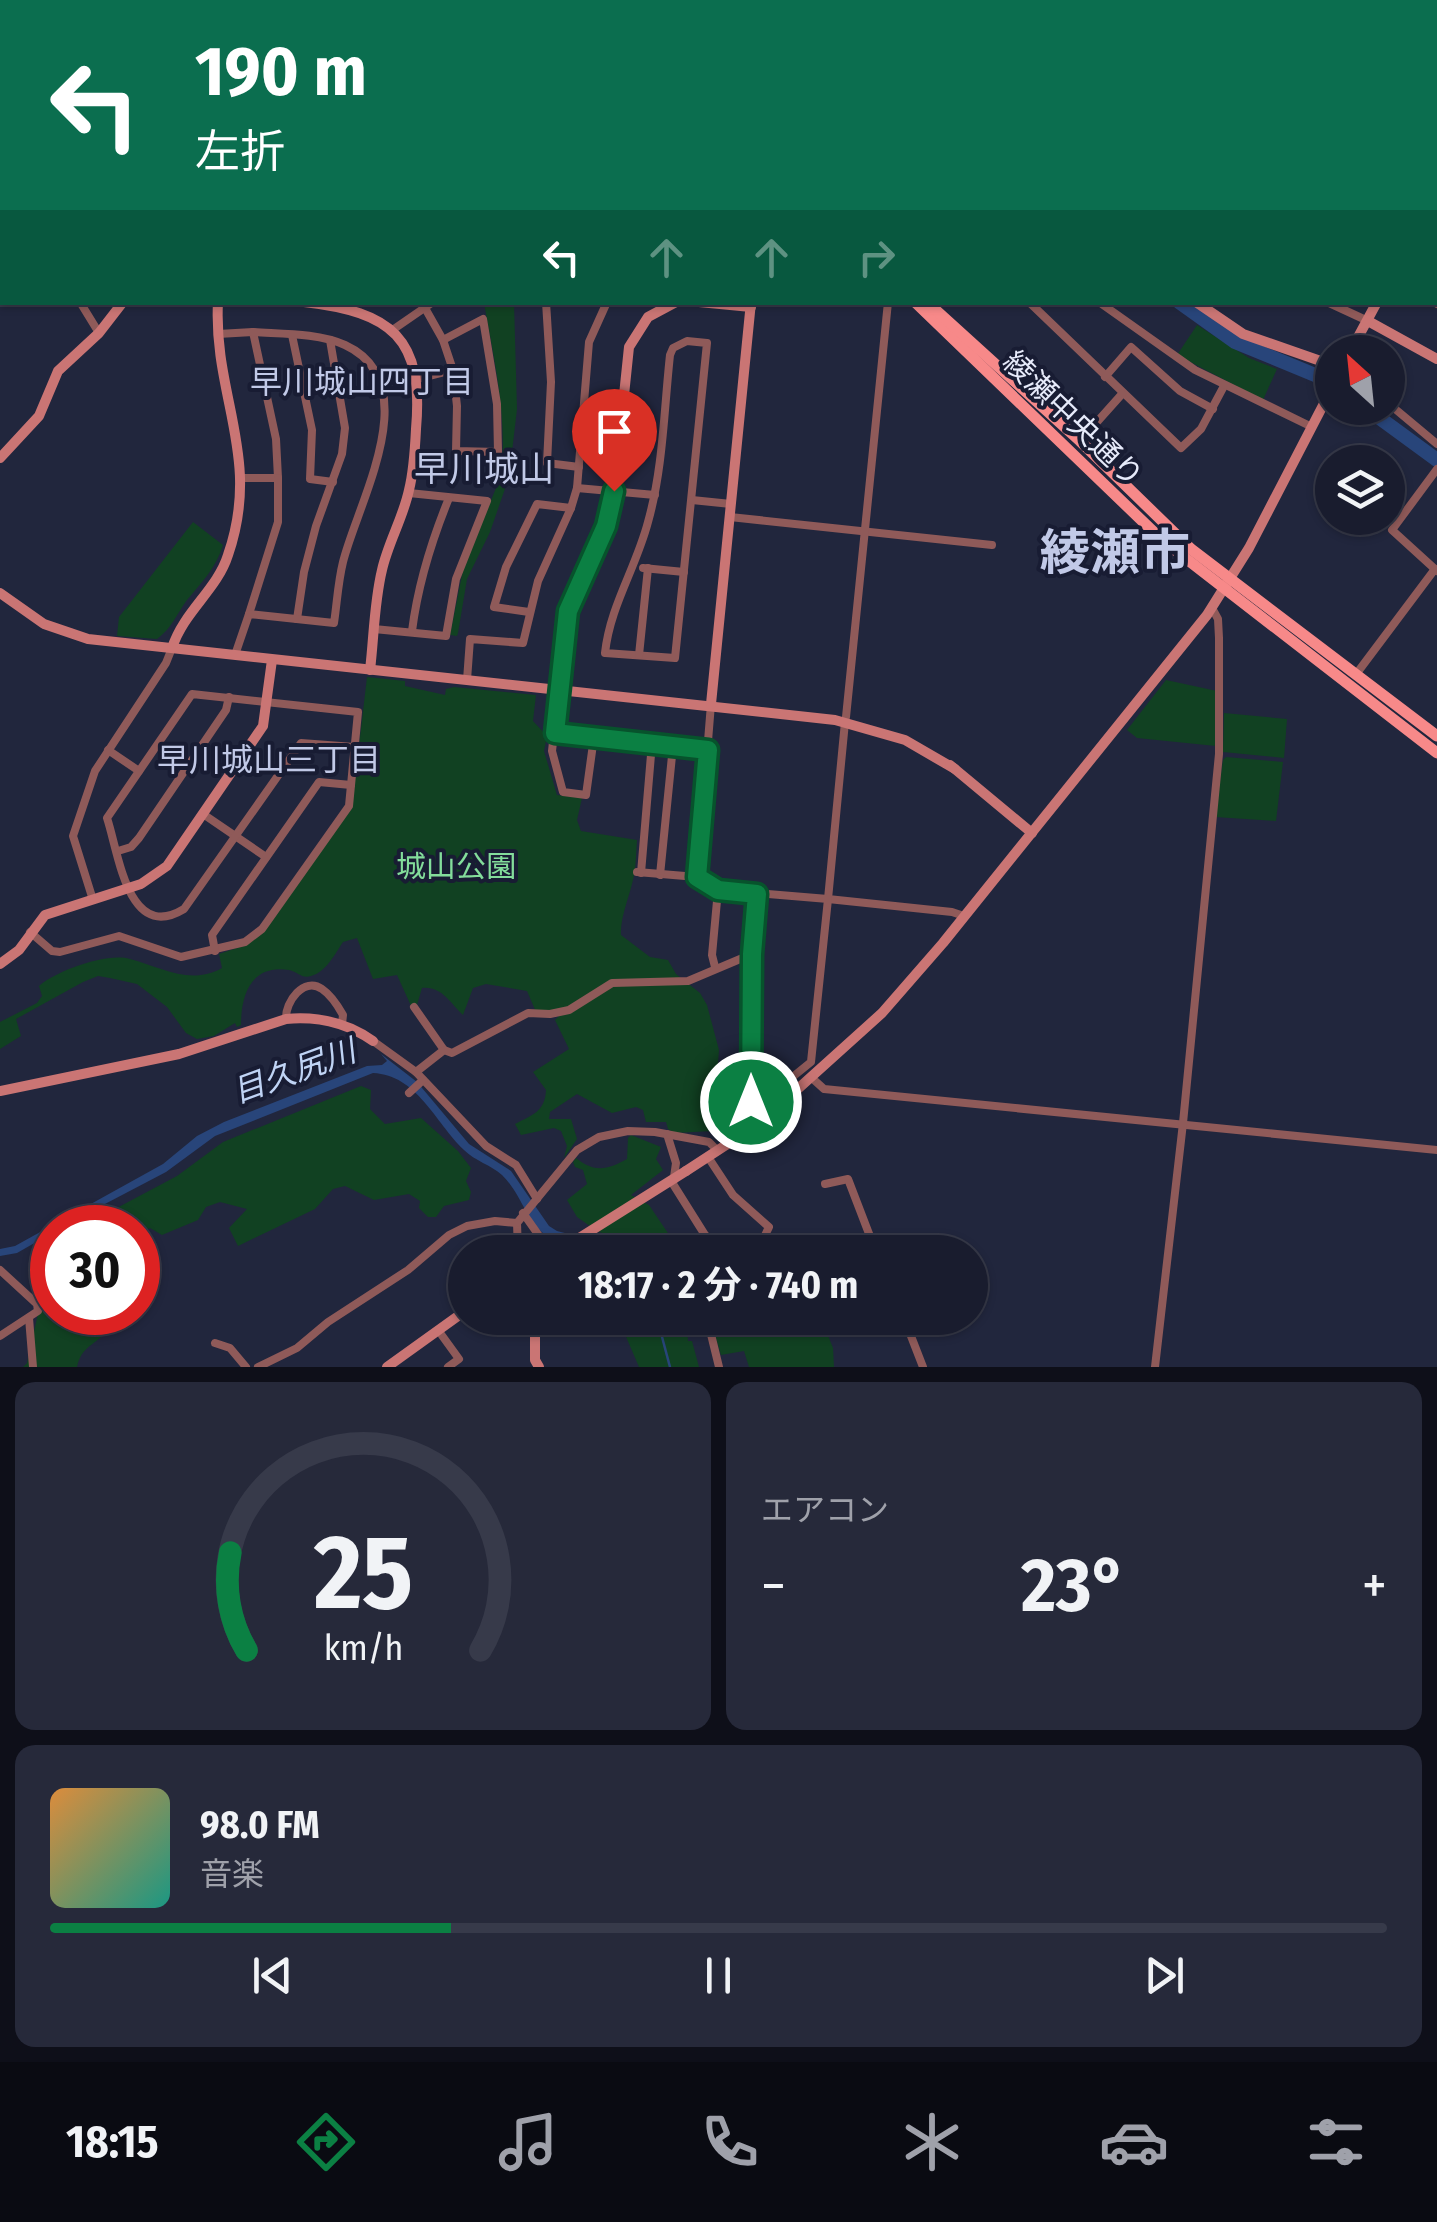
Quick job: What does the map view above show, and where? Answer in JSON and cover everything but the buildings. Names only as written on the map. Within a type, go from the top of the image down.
[{"type":"main road","name":"綾瀬中央通り","points":[[918,305],[1162,540],[1356,674],[1437,736]]},
{"type":"main road","name":"綾瀬中央通り","points":[[930,305],[1080,441],[1227,585],[1437,753]]},
{"type":"street","points":[[82,305],[99,333]]},
{"type":"street","points":[[0,458],[39,416],[58,371],[99,333],[120,305]]},
{"type":"street","points":[[93,900],[72,842],[95,771],[166,663],[190,609],[227,559],[239,514],[242,478],[238,435],[218,334],[218,305]]},
{"type":"street","points":[[321,305],[356,310],[391,330],[408,353],[418,379],[413,469],[409,493],[382,567],[370,670]]},
{"type":"street","points":[[391,330],[429,305],[454,370],[456,451],[498,452],[497,404],[483,319],[443,340]]},
{"type":"street","points":[[546,305],[551,382],[547,463],[579,467]]},
{"type":"street","points":[[594,737],[586,794],[563,792],[552,751],[568,611],[606,526],[614,491],[629,346],[648,317],[670,305]]},
{"type":"street","points":[[697,877],[751,305]]},
{"type":"street","points":[[757,894],[752,954],[751,1106],[810,1062],[888,305]]},
{"type":"street","points":[[1032,305],[1180,448],[1201,429],[1224,386]]},
{"type":"street","points":[[1103,305],[1164,351],[1224,386],[1312,428]]},
{"type":"street","points":[[1200,305],[1244,334],[1315,359]]},
{"type":"street","points":[[1334,305],[1437,359]]},
{"type":"street","points":[[1360,335],[1376,305]]},
{"type":"street","points":[[467,680],[470,639],[523,643],[538,581],[577,488],[589,342],[604,307]]},
{"type":"street","points":[[234,655],[278,522],[276,438],[254,332]]},
{"type":"street","points":[[218,334],[292,335],[347,346],[360,355],[380,383],[385,405],[370,486],[342,563],[334,623],[249,614]]},
{"type":"street","points":[[292,335],[312,430],[310,480],[333,482]]},
{"type":"street","points":[[297,619],[316,526],[342,454],[345,428],[330,340]]},
{"type":"street","points":[[686,341],[707,343],[674,658],[604,653],[608,623],[634,566],[655,495],[670,354],[686,341]]},
{"type":"street","points":[[1106,377],[1131,347],[1180,391],[1213,409]]},
{"type":"street","points":[[418,379],[454,370]]},
{"type":"street","points":[[1080,441],[1122,394]]},
{"type":"street","points":[[1405,418],[1437,444]]},
{"type":"street","points":[[770,1114],[882,1013],[1209,612],[1315,422]]},
{"type":"street","points":[[1356,674],[1436,570],[1392,530],[1437,470]]},
{"type":"street","points":[[242,478],[278,478]]},
{"type":"street","points":[[577,488],[655,495]]},
{"type":"street","points":[[374,629],[446,636],[456,579],[487,501],[409,493]]},
{"type":"street","points":[[412,631],[422,573],[450,498]]},
{"type":"street","points":[[692,500],[731,504]]},
{"type":"street","points":[[529,612],[494,607],[506,567],[537,504],[571,508]]},
{"type":"street","points":[[730,517],[992,545]]},
{"type":"street","points":[[634,566],[684,572]]},
{"type":"street","points":[[638,655],[648,568]]},
{"type":"street","points":[[0,593],[52,629],[88,639],[846,719],[907,734],[932,749],[1032,832]]},
{"type":"street","points":[[1155,1367],[1184,1123],[1219,754],[1218,619],[1209,612]]},
{"type":"street","points":[[0,964],[19,950],[45,915],[128,889],[151,879],[167,866],[262,726],[272,660]]},
{"type":"street","points":[[30,932],[52,951],[119,936],[174,956],[215,951],[245,942],[262,929],[349,806],[358,712],[192,694],[107,818],[128,889],[144,912],[154,917],[172,916],[184,910],[302,743],[354,746]]},
{"type":"street","points":[[118,850],[131,847],[139,838],[226,710],[229,697]]},
{"type":"street","points":[[555,733],[708,750]]},
{"type":"street","points":[[652,743],[638,873],[697,877],[718,890],[964,916]]},
{"type":"street","points":[[660,875],[673,746]]},
{"type":"street","points":[[108,750],[139,771]]},
{"type":"street","points":[[215,951],[212,935],[319,782],[351,785]]},
{"type":"street","points":[[202,814],[266,857]]},
{"type":"street","points":[[715,968],[712,956],[718,890]]},
{"type":"street","points":[[414,1007],[444,1050],[452,1053],[528,1014],[569,1010],[612,983],[676,983],[752,954]]},
{"type":"street","points":[[286,1019],[290,1000],[305,987],[314,985],[322,988],[339,1008],[344,1015],[342,1024]]},
{"type":"street","points":[[0,1091],[179,1054],[286,1019],[304,1017],[342,1024],[416,1072],[486,1146],[516,1165],[536,1201]]},
{"type":"street","points":[[416,1072],[444,1050]]},
{"type":"street","points":[[813,1078],[824,1090],[1437,1150]]},
{"type":"street","points":[[410,1092],[422,1081]]},
{"type":"street","points":[[517,1235],[517,1223],[523,1213],[578,1150],[590,1140],[628,1130],[709,1142],[733,1195],[769,1227],[765,1235]]},
{"type":"street","points":[[667,1134],[676,1163],[673,1184],[704,1235]]},
{"type":"street","points":[[577,1235],[729,1143]]},
{"type":"street","points":[[824,1184],[848,1179],[869,1235]]},
{"type":"street","points":[[523,1213],[540,1235]]},
{"type":"street","points":[[258,1367],[298,1348],[328,1322],[408,1270],[449,1235],[467,1226],[494,1221],[517,1223]]},
{"type":"street","points":[[0,1270],[37,1304],[38,1311],[0,1336]]},
{"type":"street","points":[[29,1318],[34,1367]]},
{"type":"street","points":[[387,1367],[448,1323]]},
{"type":"street","points":[[438,1330],[459,1359],[448,1367]]},
{"type":"street","points":[[535,1335],[535,1360],[540,1367]]},
{"type":"street","points":[[711,1335],[719,1367]]},
{"type":"street","points":[[911,1335],[924,1367]]},
{"type":"street","points":[[215,1343],[230,1348],[246,1367]]},
{"type":"green space","points":[[484,305],[514,305],[517,409],[509,478],[501,477],[496,367]]},
{"type":"green space","points":[[1197,325],[1249,358],[1277,369],[1263,400],[1177,355]]},
{"type":"green space","points":[[498,483],[507,483],[490,532],[467,579],[457,636],[450,635],[463,570]]},
{"type":"green space","points":[[193,522],[223,545],[212,568],[157,639],[117,636],[119,617]]},
{"type":"green space","name":"城山公園","points":[[367,677],[405,681],[405,686],[445,695],[446,689],[454,687],[536,695],[533,721],[547,736],[544,751],[557,795],[582,798],[577,820],[581,831],[637,840],[621,935],[650,957],[668,960],[676,974],[700,993],[707,1005],[719,1050],[717,1076],[709,1100],[717,1123],[713,1131],[674,1133],[666,1122],[646,1122],[643,1110],[636,1107],[612,1113],[577,1094],[550,1112],[549,1119],[571,1119],[577,1139],[564,1158],[567,1146],[561,1131],[554,1128],[521,1135],[515,1124],[536,1112],[545,1097],[546,1090],[533,1072],[569,1049],[555,1020],[564,1011],[536,1012],[527,991],[486,984],[473,988],[463,1015],[445,996],[429,988],[422,988],[417,1005],[412,1008],[397,975],[373,979],[357,938],[343,942],[326,967],[311,976],[276,969],[257,977],[246,993],[241,1025],[237,1027],[235,1023],[214,1036],[197,1039],[186,1033],[167,1007],[137,984],[98,976],[16,1019],[21,1036],[0,1049],[0,1022],[37,1003],[42,996],[39,986],[69,969],[120,958],[187,975],[210,973],[222,968],[219,954],[246,945],[262,933],[352,806]]},
{"type":"green space","points":[[1166,680],[1217,691],[1216,746],[1137,738],[1127,730]]},
{"type":"green space","points":[[1224,713],[1287,719],[1284,758],[1223,752]]},
{"type":"green space","points":[[1226,757],[1283,762],[1276,821],[1215,817]]},
{"type":"green space","points":[[361,1086],[371,1090],[370,1109],[385,1124],[421,1118],[458,1151],[471,1168],[466,1181],[471,1192],[469,1200],[444,1206],[436,1217],[428,1217],[419,1208],[420,1201],[409,1194],[374,1200],[345,1186],[333,1189],[315,1209],[238,1246],[229,1228],[247,1209],[220,1202],[206,1207],[198,1220],[162,1235],[160,1205],[122,1205],[177,1176],[223,1142]]},
{"type":"green space","points":[[631,1135],[661,1147],[656,1159],[663,1170],[631,1195],[649,1205],[669,1235],[607,1235],[577,1217],[567,1200],[587,1184],[583,1170],[575,1167],[576,1158],[595,1168],[613,1166],[627,1159]]},
{"type":"green space","points":[[33,1335],[103,1335],[84,1352],[77,1367],[23,1367]]},
{"type":"green space","points":[[625,1335],[687,1335],[699,1367],[639,1367]]},
{"type":"green space","points":[[715,1335],[828,1335],[834,1367],[749,1367],[744,1351],[721,1355]]},
{"type":"water","points":[[381,1054],[417,1082],[469,1144],[511,1171],[549,1226],[573,1235],[545,1235],[540,1231],[502,1175],[464,1150],[402,1082],[373,1073],[215,1136],[166,1172],[103,1205],[89,1205],[163,1164],[197,1136],[224,1122],[387,1061]]},
{"type":"water","points":[[30,1238],[30,1246],[0,1256],[0,1249]]},
{"type":"waterway","points":[[1183,305],[1235,342],[1315,375]]},
{"type":"waterway","points":[[1389,425],[1437,460]]},
{"type":"waterway","points":[[662,1335],[670,1367]]},
{"type":"tunnel","points":[[729,1143],[770,1114]]},
{"type":"district","name":"早川城山四丁目","points":[[362,382]]},
{"type":"district","name":"早川城山","points":[[484,469]]},
{"type":"district","name":"綾瀬市","points":[[1115,553]]},
{"type":"district","name":"早川城山三丁目","points":[[269,760]]},
{"type":"route","points":[[614,491],[606,526],[568,611],[555,733],[708,750],[697,877],[718,890],[757,894],[752,954],[751,1102]]},
{"type":"water label","name":"目久尻川","points":[[294,1071]]}]
